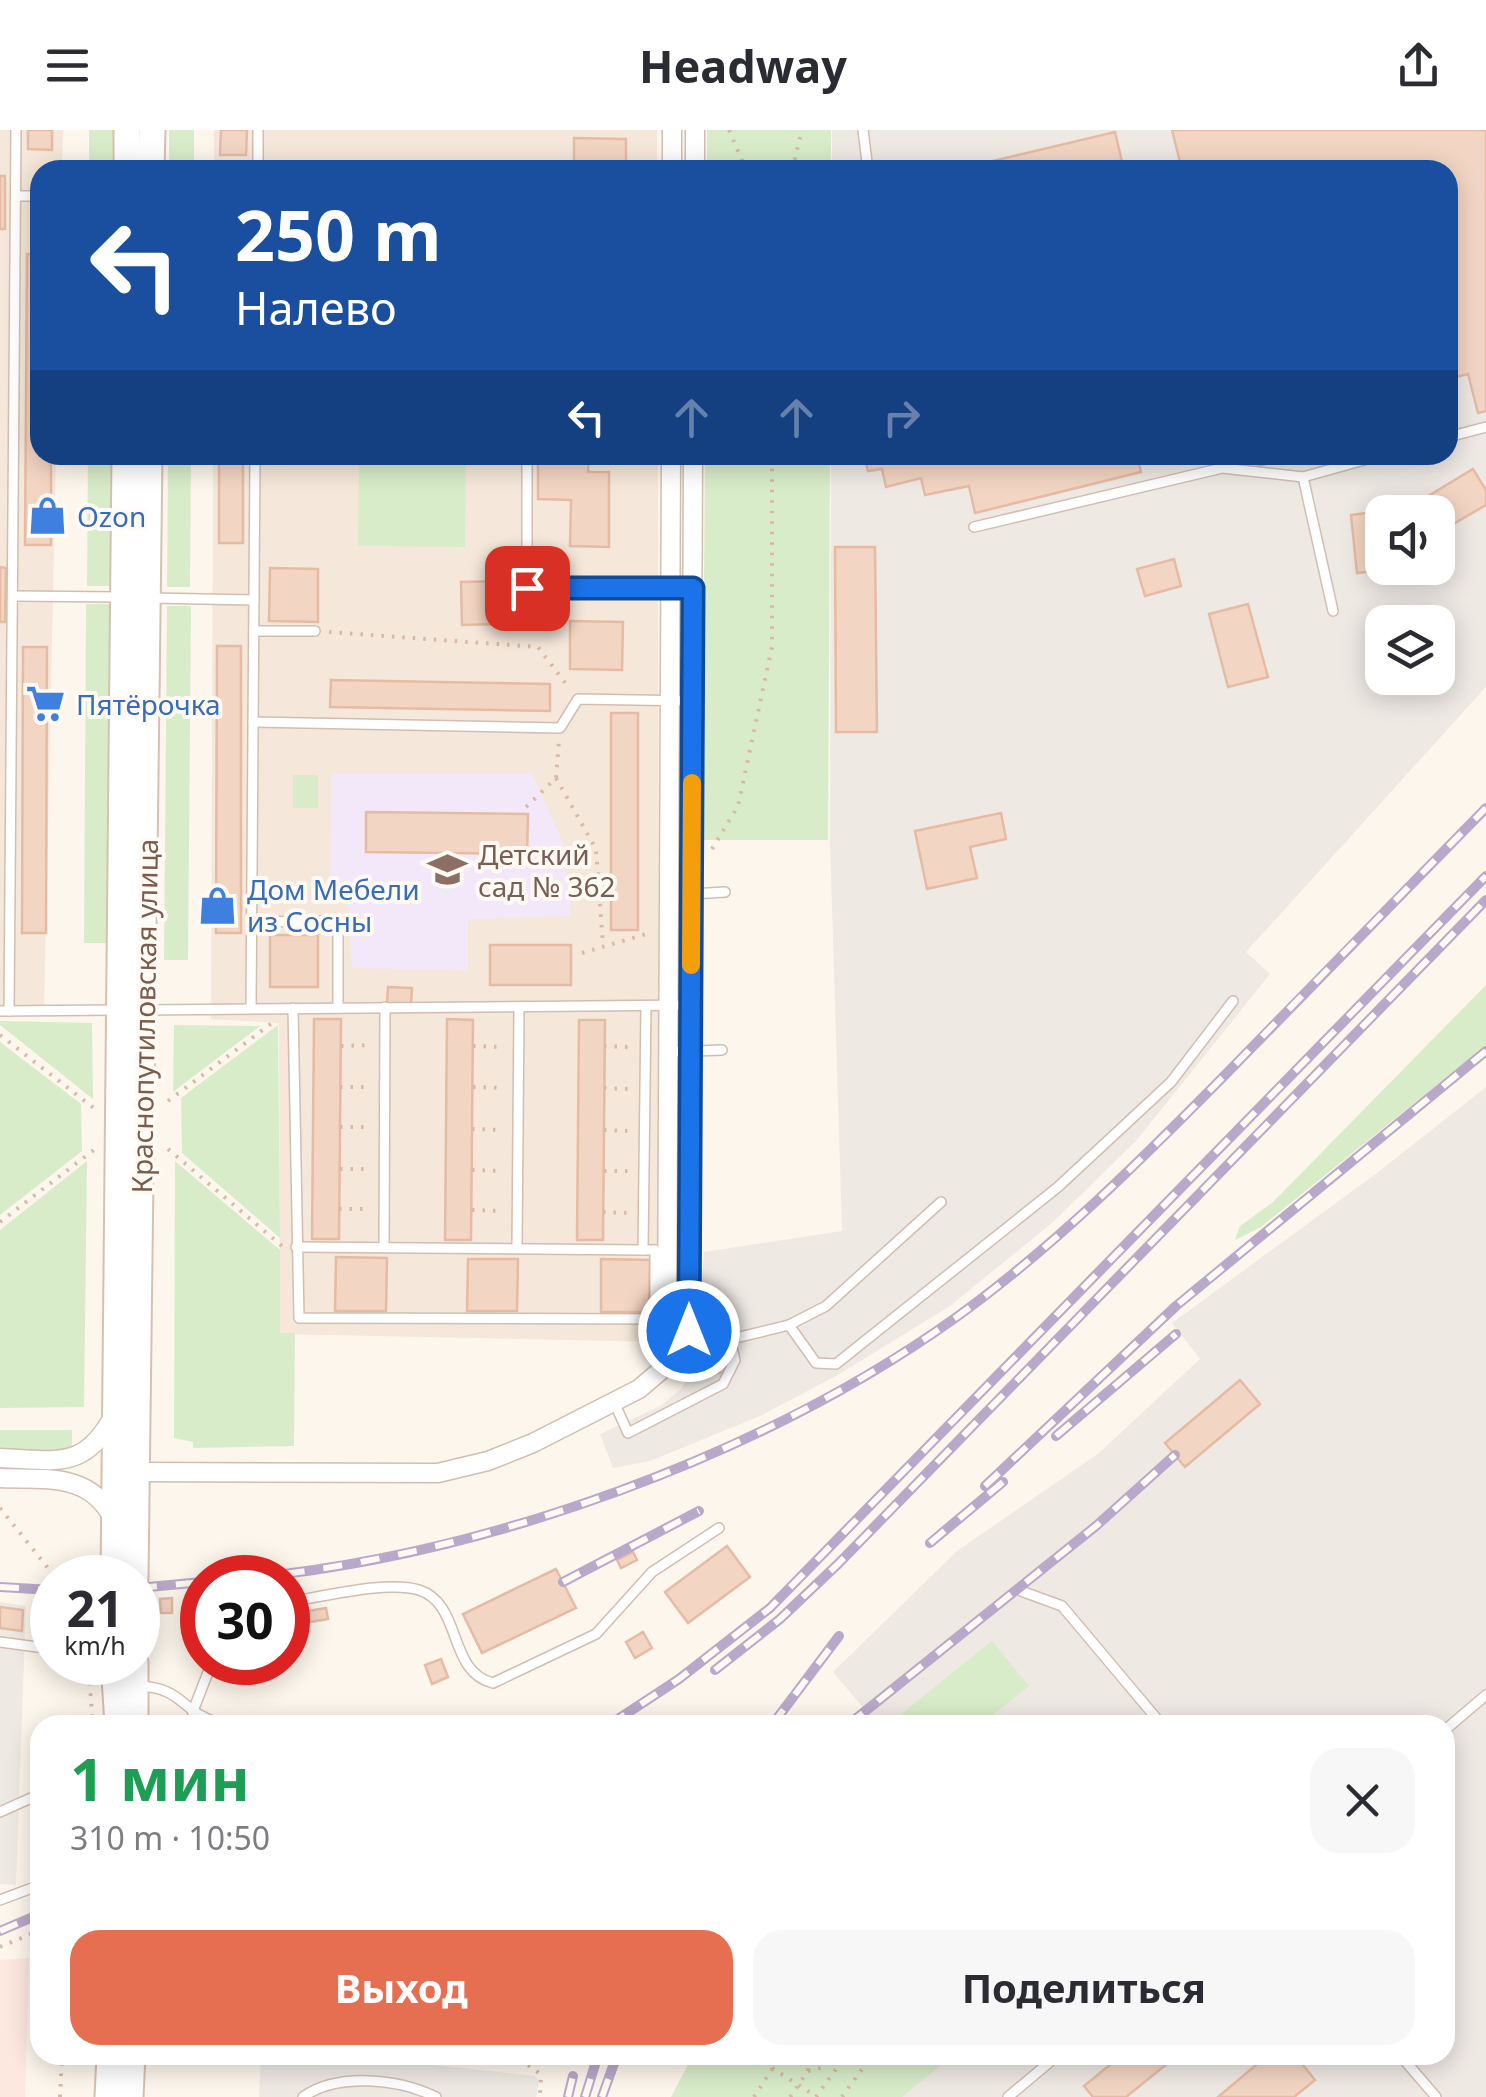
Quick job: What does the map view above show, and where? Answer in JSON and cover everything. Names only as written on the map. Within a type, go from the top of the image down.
[{"type":"main road","points":[[127,130],[127,160]]},
{"type":"main road","points":[[151,160],[152,130]]},
{"type":"main road","name":"Краснопутиловская улица","points":[[126,465],[136,597]]},
{"type":"main road","name":"Краснопутиловская улица","points":[[136,1555],[140,1472],[133,1010],[136,597],[148,465]]},
{"type":"main road","name":"Краснопутиловская улица","points":[[114,1555],[133,1010]]},
{"type":"main road","points":[[115,1685],[117,1715]]},
{"type":"main road","points":[[135,1685],[135,1715]]},
{"type":"main road","points":[[108,2097],[110,2065]]},
{"type":"main road","points":[[130,2097],[132,2065]]},
{"type":"street","points":[[672,130],[672,160]]},
{"type":"street","points":[[695,130],[695,160]]},
{"type":"street","points":[[670,465],[666,1332],[676,1353]]},
{"type":"street","points":[[140,1472],[438,1473],[518,1449],[614,1402],[659,1372],[689,1331],[693,465]]},
{"type":"street","points":[[0,1458],[71,1460],[100,1440],[117,1410]]},
{"type":"street","points":[[0,1478],[72,1481],[101,1499],[115,1524]]},
{"type":"lane","points":[[16,130],[13,632],[4,1011],[691,1005]]},
{"type":"lane","points":[[258,130],[258,160]]},
{"type":"lane","points":[[863,130],[867,160]]},
{"type":"lane","points":[[16,196],[30,196]]},
{"type":"lane","points":[[1458,434],[1486,426]]},
{"type":"lane","points":[[251,1008],[256,465]]},
{"type":"lane","points":[[528,465],[527,588],[693,588]]},
{"type":"lane","points":[[974,527],[1222,468],[1303,477],[1346,465]]},
{"type":"lane","points":[[1303,477],[1334,610]]},
{"type":"lane","points":[[13,596],[254,600]]},
{"type":"lane","points":[[254,630],[316,631]]},
{"type":"lane","points":[[0,632],[13,632]]},
{"type":"lane","points":[[253,722],[560,728],[578,699],[692,701]]},
{"type":"lane","points":[[691,894],[724,892]]},
{"type":"lane","points":[[252,922],[338,921],[338,1008]]},
{"type":"lane","points":[[789,1324],[816,1364],[836,1364],[1058,1187],[1171,1082],[1233,1000]]},
{"type":"lane","points":[[643,1250],[646,1006]]},
{"type":"lane","points":[[384,1248],[386,1007]]},
{"type":"lane","points":[[292,1008],[296,1247],[299,1318],[655,1319],[655,1250],[296,1247]]},
{"type":"lane","points":[[517,1248],[519,1009]]},
{"type":"lane","points":[[668,1052],[722,1050]]},
{"type":"lane","points":[[676,1353],[789,1324],[826,1306],[941,1202]]},
{"type":"lane","points":[[614,1402],[628,1433],[724,1384],[735,1360],[730,1340]]},
{"type":"lane","points":[[310,1599],[402,1587],[422,1590],[444,1610],[474,1674],[493,1683],[596,1634],[652,1572],[719,1528]]},
{"type":"lane","points":[[1021,1591],[1062,1606],[1154,1715]]},
{"type":"lane","points":[[0,1642],[30,1646]]},
{"type":"lane","points":[[160,1685],[201,1715]]},
{"type":"lane","points":[[193,1715],[203,1685]]},
{"type":"lane","points":[[1455,1721],[1486,1695]]},
{"type":"lane","points":[[0,1812],[30,1798]]},
{"type":"lane","points":[[0,1900],[30,1888]]},
{"type":"lane","points":[[1008,2097],[1046,2065]]},
{"type":"lane","points":[[1409,2065],[1436,2097]]},
{"type":"lane","points":[[303,2097],[332,2084],[384,2082],[436,2097]]},
{"type":"path","points":[[728,130],[742,160]]},
{"type":"path","points":[[794,160],[802,130]]},
{"type":"path","points":[[710,852],[738,806],[772,647],[772,465]]},
{"type":"path","points":[[316,631],[538,647],[576,696]]},
{"type":"path","points":[[560,728],[556,778],[596,849],[603,945]]},
{"type":"path","points":[[526,807],[556,778]]},
{"type":"path","points":[[582,954],[646,934]]},
{"type":"path","points":[[168,1101],[292,1008]]},
{"type":"path","points":[[0,1034],[99,1112]]},
{"type":"path","points":[[341,1046],[385,1045]]},
{"type":"path","points":[[473,1046],[519,1047]]},
{"type":"path","points":[[604,1046],[645,1048]]},
{"type":"path","points":[[340,1087],[385,1087]]},
{"type":"path","points":[[473,1087],[518,1088]]},
{"type":"path","points":[[604,1088],[645,1090]]},
{"type":"path","points":[[340,1127],[385,1127]]},
{"type":"path","points":[[472,1129],[518,1130]]},
{"type":"path","points":[[604,1130],[644,1132]]},
{"type":"path","points":[[0,1222],[95,1149]]},
{"type":"path","points":[[168,1149],[281,1246],[296,1247]]},
{"type":"path","points":[[340,1168],[385,1168]]},
{"type":"path","points":[[472,1170],[518,1171]]},
{"type":"path","points":[[604,1170],[644,1171]]},
{"type":"path","points":[[339,1209],[384,1209]]},
{"type":"path","points":[[472,1210],[518,1212]]},
{"type":"path","points":[[603,1212],[644,1214]]},
{"type":"path","points":[[0,1508],[38,1555]]},
{"type":"path","points":[[90,1685],[92,1715]]},
{"type":"path","points":[[0,1947],[30,1934]]},
{"type":"path","points":[[60,2097],[62,2065]]},
{"type":"path","points":[[527,2065],[541,2076],[540,2097]]},
{"type":"path","points":[[754,2097],[774,2065]]},
{"type":"path","points":[[790,2097],[808,2065]]},
{"type":"path","points":[[808,2071],[822,2065]]},
{"type":"path","points":[[772,2068],[816,2097],[839,2065]]},
{"type":"path","points":[[842,2097],[865,2065]]},
{"type":"shaded area","points":[[0,130],[63,130],[62,160],[30,160],[30,465],[56,465],[44,1014],[0,1015]]},
{"type":"shaded area","points":[[214,130],[657,130],[657,160],[214,160]]},
{"type":"shaded area","points":[[832,130],[1486,130],[1486,687],[1246,952],[1270,974],[1136,1141],[1052,1223],[950,1306],[836,1376],[760,1416],[650,1461],[613,1468],[600,1434],[660,1406],[681,1389],[695,1366],[704,1252],[842,1231],[830,842],[831,465],[1458,465],[1458,160],[832,160]]},
{"type":"shaded area","points":[[213,465],[658,465],[659,1342],[280,1334],[279,1023],[211,1019]]},
{"type":"shaded area","name":"Детский сад № 362","points":[[331,773],[532,773],[562,841],[571,916],[468,919],[468,970],[352,968],[348,900],[330,900]]},
{"type":"shaded area","points":[[1486,1087],[1486,2097],[903,2097],[941,2065],[1455,2065],[1455,1715],[870,1715],[833,1672],[957,1551],[1099,1453],[1200,1359],[1172,1323],[1377,1173]]},
{"type":"shaded area","points":[[0,1602],[26,1606],[16,1885],[0,1884]]},
{"type":"shaded area","points":[[29,1958],[25,2097],[0,2097],[0,1960]]},
{"type":"shaded area","points":[[261,2065],[435,2065],[535,2076],[539,2081],[536,2097],[259,2097]]},
{"type":"green space","points":[[89,130],[113,130],[112,160],[89,160]]},
{"type":"green space","points":[[169,130],[194,130],[194,160],[169,160]]},
{"type":"green space","points":[[707,130],[831,130],[831,160],[707,160]]},
{"type":"green space","points":[[88,465],[111,465],[110,586],[87,586]]},
{"type":"green space","points":[[168,465],[191,465],[190,587],[167,587]]},
{"type":"green space","points":[[359,465],[466,465],[465,547],[358,546]]},
{"type":"green space","points":[[705,465],[830,465],[828,840],[702,840]]},
{"type":"green space","points":[[86,604],[110,604],[107,943],[84,943]]},
{"type":"green space","points":[[167,606],[191,606],[188,960],[164,960]]},
{"type":"green space","points":[[293,775],[318,775],[318,808],[293,808]]},
{"type":"green space","points":[[1486,985],[1486,1045],[1261,1227],[1235,1240],[1240,1226],[1273,1202]]},
{"type":"green space","points":[[0,1021],[92,1023],[93,1099],[0,1025]]},
{"type":"green space","points":[[174,1025],[260,1026],[173,1092]]},
{"type":"green space","points":[[278,1025],[280,1238],[182,1153],[181,1098]]},
{"type":"green space","points":[[0,1042],[81,1104],[82,1151],[0,1215]]},
{"type":"green space","points":[[87,1161],[84,1407],[0,1408],[0,1230]]},
{"type":"green space","points":[[175,1161],[280,1250],[280,1333],[295,1333],[294,1446],[193,1448],[193,1442],[174,1438]]},
{"type":"green space","points":[[0,1430],[72,1430],[72,1451],[0,1451]]},
{"type":"green space","points":[[992,1641],[1029,1686],[993,1715],[900,1715]]},
{"type":"green space","points":[[688,2065],[941,2065],[903,2097],[671,2097]]},
{"type":"building","points":[[28,130],[52,130],[52,150],[28,149]]},
{"type":"building","points":[[221,130],[247,130],[246,155],[220,155]]},
{"type":"building","points":[[1172,130],[1486,130],[1486,411],[1478,413],[1468,374],[1458,376],[1458,160],[1180,160]]},
{"type":"building","points":[[1115,132],[1122,160],[997,160]]},
{"type":"building","points":[[574,138],[626,139],[626,160],[574,160]]},
{"type":"building","points":[[0,176],[5,176],[5,229],[0,229]]},
{"type":"building","points":[[30,254],[30,465],[51,465],[51,545],[25,545]]},
{"type":"building","points":[[219,465],[243,465],[243,543],[219,543]]},
{"type":"building","points":[[538,465],[588,465],[588,472],[609,472],[609,547],[570,546],[571,500],[538,499]]},
{"type":"building","points":[[866,465],[1139,465],[1141,472],[975,513],[969,486],[925,495],[921,478],[886,487],[882,469],[868,471]]},
{"type":"building","points":[[1473,469],[1486,490],[1486,505],[1455,523],[1455,495],[1430,495]]},
{"type":"building","points":[[1365,513],[1365,572],[1357,573],[1351,515]]},
{"type":"building","points":[[835,547],[875,547],[877,732],[836,732]]},
{"type":"building","points":[[1174,559],[1181,586],[1145,596],[1137,569]]},
{"type":"building","points":[[0,567],[6,568],[5,622],[0,622]]},
{"type":"building","points":[[270,568],[318,569],[318,622],[269,621]]},
{"type":"building","points":[[499,581],[500,624],[462,625],[461,582]]},
{"type":"building","points":[[1248,604],[1268,677],[1228,687],[1209,614]]},
{"type":"building","points":[[570,621],[623,622],[622,670],[570,669]]},
{"type":"building","points":[[217,646],[241,646],[241,933],[216,933]]},
{"type":"building","points":[[23,647],[47,647],[46,933],[22,933]]},
{"type":"building","points":[[331,680],[550,684],[550,711],[330,707]]},
{"type":"building","points":[[611,713],[638,713],[638,930],[611,930]]},
{"type":"building","points":[[366,812],[528,814],[527,854],[366,852]]},
{"type":"building","points":[[1001,813],[1006,839],[970,847],[977,878],[927,889],[915,831]]},
{"type":"building","points":[[270,935],[318,935],[318,987],[270,987]]},
{"type":"building","points":[[490,945],[571,945],[571,985],[490,985]]},
{"type":"building","points":[[388,987],[412,988],[411,1004],[387,1003]]},
{"type":"building","points":[[314,1019],[341,1019],[339,1239],[312,1239]]},
{"type":"building","points":[[447,1019],[473,1020],[471,1240],[445,1240]]},
{"type":"building","points":[[579,1020],[605,1020],[603,1240],[577,1240]]},
{"type":"building","points":[[336,1257],[387,1258],[386,1311],[335,1311]]},
{"type":"building","points":[[468,1259],[518,1259],[517,1311],[467,1311]]},
{"type":"building","points":[[601,1259],[650,1260],[649,1312],[601,1312]]},
{"type":"building","points":[[716,1355],[720,1372],[708,1375],[704,1358]]},
{"type":"building","points":[[1240,1380],[1260,1404],[1185,1467],[1165,1443]]},
{"type":"building","points":[[727,1546],[750,1577],[688,1623],[665,1592]]},
{"type":"building","points":[[633,1552],[637,1560],[621,1568],[617,1560]]},
{"type":"building","points":[[556,1569],[576,1608],[482,1653],[463,1614]]},
{"type":"building","points":[[172,1598],[172,1613],[161,1613],[160,1599]]},
{"type":"building","points":[[0,1607],[23,1610],[22,1631],[0,1628]]},
{"type":"building","points":[[326,1608],[328,1619],[310,1622],[310,1611]]},
{"type":"building","points":[[643,1632],[652,1648],[635,1658],[626,1642]]},
{"type":"building","points":[[441,1659],[448,1677],[432,1684],[425,1665]]},
{"type":"building","points":[[1110,2065],[1166,2065],[1126,2097],[1093,2097],[1084,2086]]},
{"type":"building","points":[[1256,2065],[1303,2065],[1315,2080],[1294,2097],[1218,2097]]},
{"type":"railway","points":[[310,1570],[432,1547],[526,1522],[619,1491],[798,1413],[881,1367],[994,1289],[1097,1200],[1486,808]]},
{"type":"railway","points":[[624,1715],[679,1679],[770,1608],[1486,876]]},
{"type":"railway","points":[[715,1670],[780,1619],[839,1563],[1486,900]]},
{"type":"railway","points":[[985,1486],[1176,1306],[1486,1051]]},
{"type":"railway","points":[[1056,1436],[1176,1334]]},
{"type":"railway","points":[[860,1715],[1096,1526],[1175,1455]]},
{"type":"railway","points":[[930,1543],[1003,1482]]},
{"type":"railway","points":[[563,1582],[699,1511]]},
{"type":"railway","points":[[160,1586],[180,1584]]},
{"type":"railway","points":[[0,1587],[30,1589]]},
{"type":"railway","points":[[780,1715],[839,1636]]},
{"type":"railway","points":[[0,1931],[30,1918]]},
{"type":"railway","points":[[585,2097],[595,2065]]},
{"type":"railway","points":[[602,2097],[613,2065]]},
{"type":"railway","points":[[568,2097],[573,2076]]},
{"type":"slow traffic","points":[[691,965],[692,783]]},
{"type":"place","name":"Ozon","points":[[47,516]]},
{"type":"place","name":"Пятёрочка","points":[[46,704]]},
{"type":"place","name":"Детский сад № 362","points":[[448,870]]},
{"type":"place","name":"Дом Мебели из Сосны","points":[[217,905]]},
{"type":"route","points":[[527,588],[693,588],[689,1331]]}]
